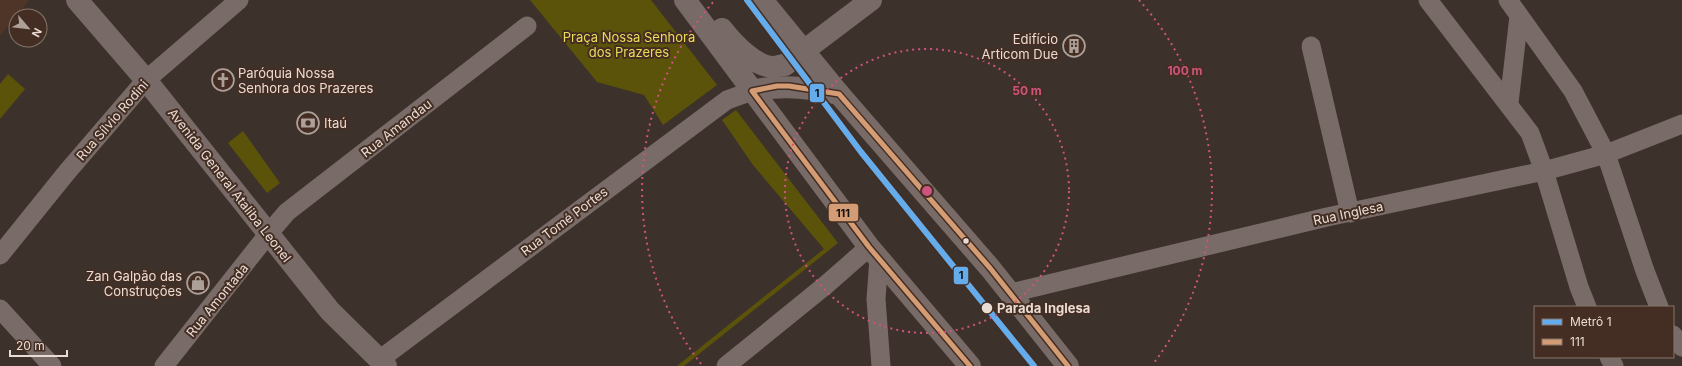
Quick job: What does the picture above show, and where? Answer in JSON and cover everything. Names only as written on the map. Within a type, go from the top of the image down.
[{"type":"main road","name":"Avenida General Ataliba Leonel","points":[[77,0],[146,80],[330,311],[383,363]]},
{"type":"main road","points":[[685,0],[874,253],[970,366]]},
{"type":"main road","points":[[698,0],[735,45],[754,60],[772,67],[785,64],[871,0]]},
{"type":"main road","points":[[762,0],[839,94],[1011,293],[1068,366]]},
{"type":"main road","points":[[752,91],[771,87],[789,86],[839,94]]},
{"type":"street","name":"Rua Sílvio Rodini","points":[[0,255],[146,80],[239,0]]},
{"type":"street","points":[[1428,0],[1509,103],[1530,133],[1544,171],[1580,287],[1588,306]]},
{"type":"street","points":[[1508,0],[1573,91],[1606,154],[1645,271],[1659,306]]},
{"type":"street","points":[[1509,103],[1519,16]]},
{"type":"street","name":"Rua Amandau","points":[[269,234],[288,212],[527,26]]},
{"type":"street","points":[[1311,46],[1350,213]]},
{"type":"street","name":"Rua Tomé Portes","points":[[383,363],[727,100],[752,91]]},
{"type":"street","name":"Rua Inglesa","points":[[1011,293],[1350,213],[1544,171],[1606,154],[1682,124]]},
{"type":"street","name":"Rua Amontada","points":[[164,366],[269,234]]},
{"type":"street","points":[[726,366],[827,284],[874,253]]},
{"type":"street","points":[[874,253],[881,366]]},
{"type":"street","points":[[0,310],[52,366]]},
{"type":"street","points":[[1674,336],[1682,347]]},
{"type":"shaded area","points":[[0,0],[29,0],[23,8],[8,8],[8,26],[0,36]]},
{"type":"green space","name":"Praça Nossa Senhora dos Prazeres","points":[[530,0],[651,0],[717,85],[663,125],[644,95],[597,82]]},
{"type":"green space","points":[[8,74],[25,89],[0,119],[0,84]]},
{"type":"green space","points":[[736,110],[838,243],[684,366],[677,366],[824,249],[753,165],[722,120]]},
{"type":"green space","points":[[243,131],[280,183],[267,193],[228,143]]},
{"type":"metro line","name":"1","points":[[747,0],[861,152],[1034,366]]},
{"type":"transit line","name":"111","points":[[970,366],[869,247],[752,91],[777,86],[789,86],[839,94],[990,268],[1068,366]]},
{"type":"place","name":"Edifício Articom Due","points":[[1074,46]]},
{"type":"place","name":"Paróquia Nossa Senhora dos Prazeres","points":[[223,80]]},
{"type":"place","name":"Itaú","points":[[308,123]]},
{"type":"place","name":"Zan Galpão das Construções","points":[[198,283]]},
{"type":"place","name":"Parada Inglesa","points":[[987,308]]}]
